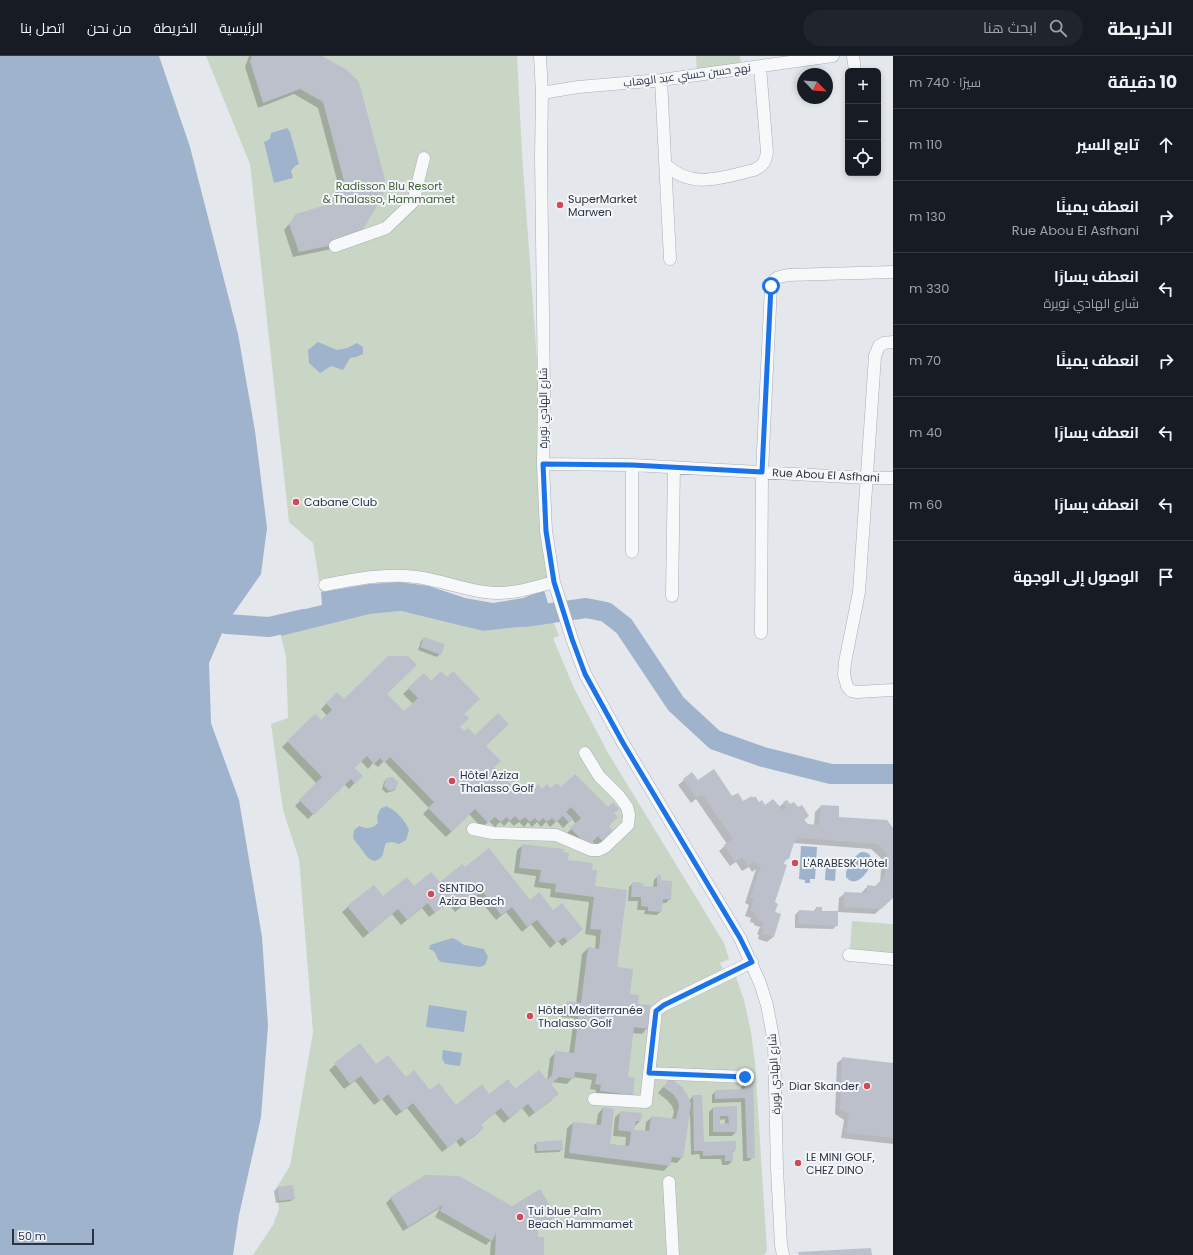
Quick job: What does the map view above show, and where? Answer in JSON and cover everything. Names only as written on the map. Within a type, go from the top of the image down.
[{"type":"street","name":"شارع الهادي نويرة","points":[[540,56],[542,94],[541,156],[544,387],[543,464],[546,531],[555,586],[585,674],[613,726],[740,938],[752,962],[760,983],[767,1005],[774,1043],[777,1169],[781,1252]]},
{"type":"street","name":"نهج حسن حسني عبد الوهاب","points":[[542,94],[578,87],[661,80],[833,56]]},
{"type":"street","points":[[853,56],[855,68]]},
{"type":"street","points":[[666,165],[682,177],[702,180],[754,170],[760,168],[764,164],[766,152],[760,67]]},
{"type":"street","points":[[661,80],[670,259]]},
{"type":"street","points":[[335,246],[386,228],[402,213],[413,202],[424,158]]},
{"type":"street","points":[[761,633],[762,472],[771,286],[773,280],[788,275],[893,272]]},
{"type":"street","points":[[893,342],[884,343],[876,350],[859,592],[844,662],[845,682],[851,691],[893,690]]},
{"type":"street","name":"Rue Abou El Asfhani","points":[[543,464],[632,465],[867,478],[893,478]]},
{"type":"street","points":[[632,465],[632,552]]},
{"type":"street","points":[[672,596],[674,467]]},
{"type":"street","points":[[325,585],[380,576],[406,576],[423,578],[487,593],[502,593],[555,586]]},
{"type":"street","points":[[472,829],[493,832],[556,835],[591,850],[599,850],[605,847],[628,825],[629,815],[627,807],[619,796],[599,776],[585,753]]},
{"type":"street","points":[[849,955],[893,959]]},
{"type":"street","points":[[594,1099],[646,1102],[656,1011],[664,1005],[752,962]]},
{"type":"street","points":[[649,1073],[745,1077]]},
{"type":"street","points":[[669,1182],[673,1255]]},
{"type":"green space","name":"Radisson Blu Resort & Thalasso, Hammamet","points":[[206,56],[517,56],[522,154],[553,579],[522,592],[399,577],[321,592],[313,543],[289,522],[250,164]]},
{"type":"green space","points":[[696,56],[740,56],[741,64],[697,72]]},
{"type":"green space","points":[[401,611],[483,631],[554,623],[559,636],[553,638],[574,688],[608,753],[724,943],[729,959],[720,963],[728,980],[736,977],[744,1000],[751,1032],[755,1063],[767,1251],[764,1255],[253,1255],[273,1225],[279,1209],[277,1187],[290,1166],[313,1032],[299,859],[283,810],[271,724],[288,718],[286,657],[281,636],[370,614]]},
{"type":"green space","points":[[852,921],[893,924],[893,954],[850,950]]},
{"type":"water","points":[[0,56],[159,56],[190,147],[238,334],[255,431],[267,528],[261,574],[226,624],[209,663],[211,723],[239,800],[262,937],[268,1026],[261,1117],[239,1215],[233,1255],[0,1255]]},
{"type":"water","points":[[287,128],[290,132],[299,164],[291,171],[293,178],[274,183],[264,142],[270,139],[271,133]]},
{"type":"water","points":[[318,342],[337,350],[347,348],[357,343],[363,347],[363,354],[350,358],[343,370],[331,366],[320,373],[309,363],[308,350]]},
{"type":"water","points":[[399,582],[429,586],[465,598],[493,603],[523,598],[544,590],[554,623],[483,631],[401,611],[370,614],[281,636],[276,616],[322,605],[321,592],[370,584]]},
{"type":"water","points":[[386,806],[400,816],[409,830],[406,840],[399,844],[392,842],[386,843],[382,856],[378,860],[374,861],[368,858],[353,838],[354,830],[359,826],[369,828],[376,825],[378,823],[377,817],[380,809]]},
{"type":"water","points":[[801,846],[817,847],[815,879],[810,879],[810,883],[805,883],[805,880],[799,879]]},
{"type":"water","points":[[861,852],[868,853],[871,857],[869,868],[866,874],[861,878],[856,881],[851,881],[846,877],[848,866]]},
{"type":"water","points":[[826,864],[836,864],[835,881],[825,880]]},
{"type":"water","points":[[452,938],[464,945],[484,949],[488,957],[485,965],[480,967],[441,962],[437,958],[434,951],[429,949],[430,945]]},
{"type":"water","points":[[429,1005],[467,1011],[464,1032],[426,1027]]},
{"type":"water","points":[[443,1050],[462,1053],[460,1066],[445,1064],[442,1058]]},
{"type":"building","name":"Radisson Blu Resort & Thalasso, Hammamet","points":[[252,56],[322,56],[347,70],[359,82],[385,180],[383,196],[363,229],[348,242],[299,252],[289,224],[296,214],[329,204],[344,181],[323,102],[300,89],[263,103],[250,61]]},
{"type":"building","points":[[424,637],[445,644],[441,655],[420,647]]},
{"type":"building","points":[[388,656],[408,656],[417,665],[387,694],[404,711],[418,698],[408,688],[424,673],[431,681],[441,671],[447,677],[453,671],[480,699],[464,714],[469,718],[460,727],[464,731],[468,728],[475,735],[498,713],[509,724],[486,746],[501,761],[494,767],[514,788],[519,784],[524,789],[528,785],[533,789],[538,784],[542,789],[547,784],[551,788],[557,783],[561,787],[575,774],[608,807],[613,802],[619,809],[614,813],[618,817],[609,826],[614,832],[603,842],[598,836],[588,846],[570,828],[581,818],[571,807],[566,812],[573,819],[569,823],[563,816],[556,822],[552,818],[547,822],[543,818],[539,822],[535,818],[530,822],[525,817],[520,821],[515,816],[510,821],[507,817],[501,822],[495,817],[488,823],[475,809],[452,832],[428,808],[434,802],[390,757],[384,763],[380,758],[374,764],[367,756],[355,768],[363,776],[355,784],[351,779],[314,815],[299,800],[322,777],[287,741],[315,714],[321,720],[332,710],[326,703],[337,692],[344,699]]},
{"type":"building","points":[[714,769],[732,796],[738,793],[743,801],[755,796],[759,802],[762,800],[765,805],[773,799],[783,810],[786,807],[783,802],[787,800],[790,804],[794,802],[798,807],[802,805],[809,816],[804,820],[808,824],[819,825],[821,805],[839,806],[839,817],[887,820],[893,828],[893,898],[881,909],[844,907],[844,892],[867,893],[867,885],[875,886],[885,876],[887,853],[877,844],[800,838],[794,842],[789,859],[786,858],[784,864],[787,865],[775,902],[778,904],[775,912],[781,914],[774,937],[763,934],[764,929],[762,929],[764,922],[758,920],[759,918],[755,916],[756,913],[750,911],[754,899],[750,898],[761,865],[758,867],[755,862],[748,866],[742,857],[735,862],[724,845],[733,839],[702,794],[696,798],[683,779],[692,772],[698,780]]},
{"type":"building","points":[[393,777],[398,782],[396,789],[389,791],[384,786],[386,778]]},
{"type":"building","points":[[522,844],[564,849],[563,852],[569,853],[568,860],[593,863],[592,870],[597,870],[595,886],[627,890],[617,967],[633,969],[630,994],[639,995],[638,1004],[651,1005],[648,1029],[634,1027],[628,1077],[635,1078],[633,1095],[600,1091],[601,1085],[595,1084],[597,1074],[575,1072],[574,1079],[559,1077],[551,1084],[559,1094],[535,1113],[528,1104],[509,1118],[501,1108],[481,1124],[484,1128],[466,1142],[462,1137],[448,1148],[413,1103],[402,1112],[388,1094],[380,1101],[361,1076],[350,1084],[334,1063],[360,1043],[376,1064],[388,1055],[406,1077],[414,1070],[430,1090],[439,1083],[456,1105],[482,1084],[489,1094],[508,1079],[515,1089],[539,1070],[547,1080],[552,1075],[555,1051],[574,1053],[579,1013],[566,1012],[567,1001],[581,1003],[588,947],[599,949],[601,930],[590,929],[594,897],[555,892],[556,884],[539,882],[541,870],[519,868]]},
{"type":"building","name":"SENTIDO Aziza Beach","points":[[489,848],[530,900],[539,892],[553,910],[562,903],[583,929],[568,942],[564,937],[556,943],[537,920],[527,927],[512,907],[501,915],[482,891],[461,907],[454,898],[435,913],[428,903],[407,920],[398,909],[369,933],[347,906],[374,885],[383,896],[407,877],[414,886],[431,872],[440,882],[462,864],[465,867]]},
{"type":"building","points":[[657,875],[661,875],[661,880],[672,881],[671,900],[663,899],[662,912],[648,911],[648,907],[641,906],[641,897],[631,897],[632,882],[644,883],[643,886],[657,887]]},
{"type":"building","points":[[816,907],[822,907],[822,911],[838,911],[838,926],[798,924],[799,910],[816,911]]},
{"type":"building","name":"Diar Skander","points":[[842,1057],[893,1063],[893,1138],[846,1133],[849,1114],[840,1109]]},
{"type":"building","points":[[670,1078],[681,1086],[687,1094],[691,1104],[683,1158],[672,1157],[670,1166],[569,1153],[573,1122],[601,1125],[603,1107],[614,1109],[610,1144],[629,1146],[631,1132],[618,1130],[620,1111],[642,1113],[641,1121],[636,1121],[634,1130],[649,1131],[651,1116],[676,1119],[679,1106],[678,1101],[673,1094],[663,1087]]},
{"type":"building","points":[[753,1081],[755,1158],[747,1158],[745,1098],[715,1099],[715,1090],[745,1089],[745,1082]]},
{"type":"building","points":[[693,1095],[702,1095],[704,1142],[736,1141],[736,1150],[733,1150],[733,1161],[725,1161],[725,1155],[703,1156],[703,1151],[694,1151]]},
{"type":"building","points":[[737,1106],[737,1132],[713,1132],[713,1107]],"holes":[[[720,1116],[728,1116],[729,1123],[720,1124]]]},
{"type":"building","points":[[562,1140],[563,1150],[537,1151],[536,1142]]},
{"type":"building","points":[[425,1175],[459,1176],[512,1206],[540,1189],[556,1216],[538,1226],[538,1237],[544,1237],[544,1255],[495,1255],[496,1233],[492,1241],[440,1211],[443,1205],[408,1227],[390,1197]]},
{"type":"building","points":[[293,1185],[295,1199],[279,1201],[277,1187]]},
{"type":"building","points":[[871,1248],[872,1255],[799,1255],[798,1252]]},
{"type":"waterway","points":[[524,617],[586,608],[606,612],[624,626],[676,704],[715,740],[763,757],[831,774],[893,774]]},
{"type":"waterway","points":[[226,624],[269,627],[304,619]]},
{"type":"place","name":"SuperMarket Marwen","points":[[560,205]]},
{"type":"place","name":"Cabane Club","points":[[296,502]]},
{"type":"place","name":"Hôtel Aziza Thalasso Golf","points":[[452,781]]},
{"type":"place","name":"L'ARABESK Hôtel","points":[[795,863]]},
{"type":"place","name":"SENTIDO Aziza Beach","points":[[431,894]]},
{"type":"place","name":"Hôtel Mediterranée Thalasso Golf","points":[[530,1016]]},
{"type":"place","name":"Diar Skander","points":[[867,1086]]},
{"type":"place","name":"LE MINI GOLF, CHEZ DINO","points":[[798,1163]]},
{"type":"place","name":"Tui blue Palm Beach Hammamet","points":[[520,1217]]},
{"type":"route","points":[[745,1077],[649,1073],[656,1011],[664,1005],[752,962],[740,938],[700,870],[623,743],[585,674],[554,582],[546,531],[543,464],[632,465],[762,472],[771,286]]}]
